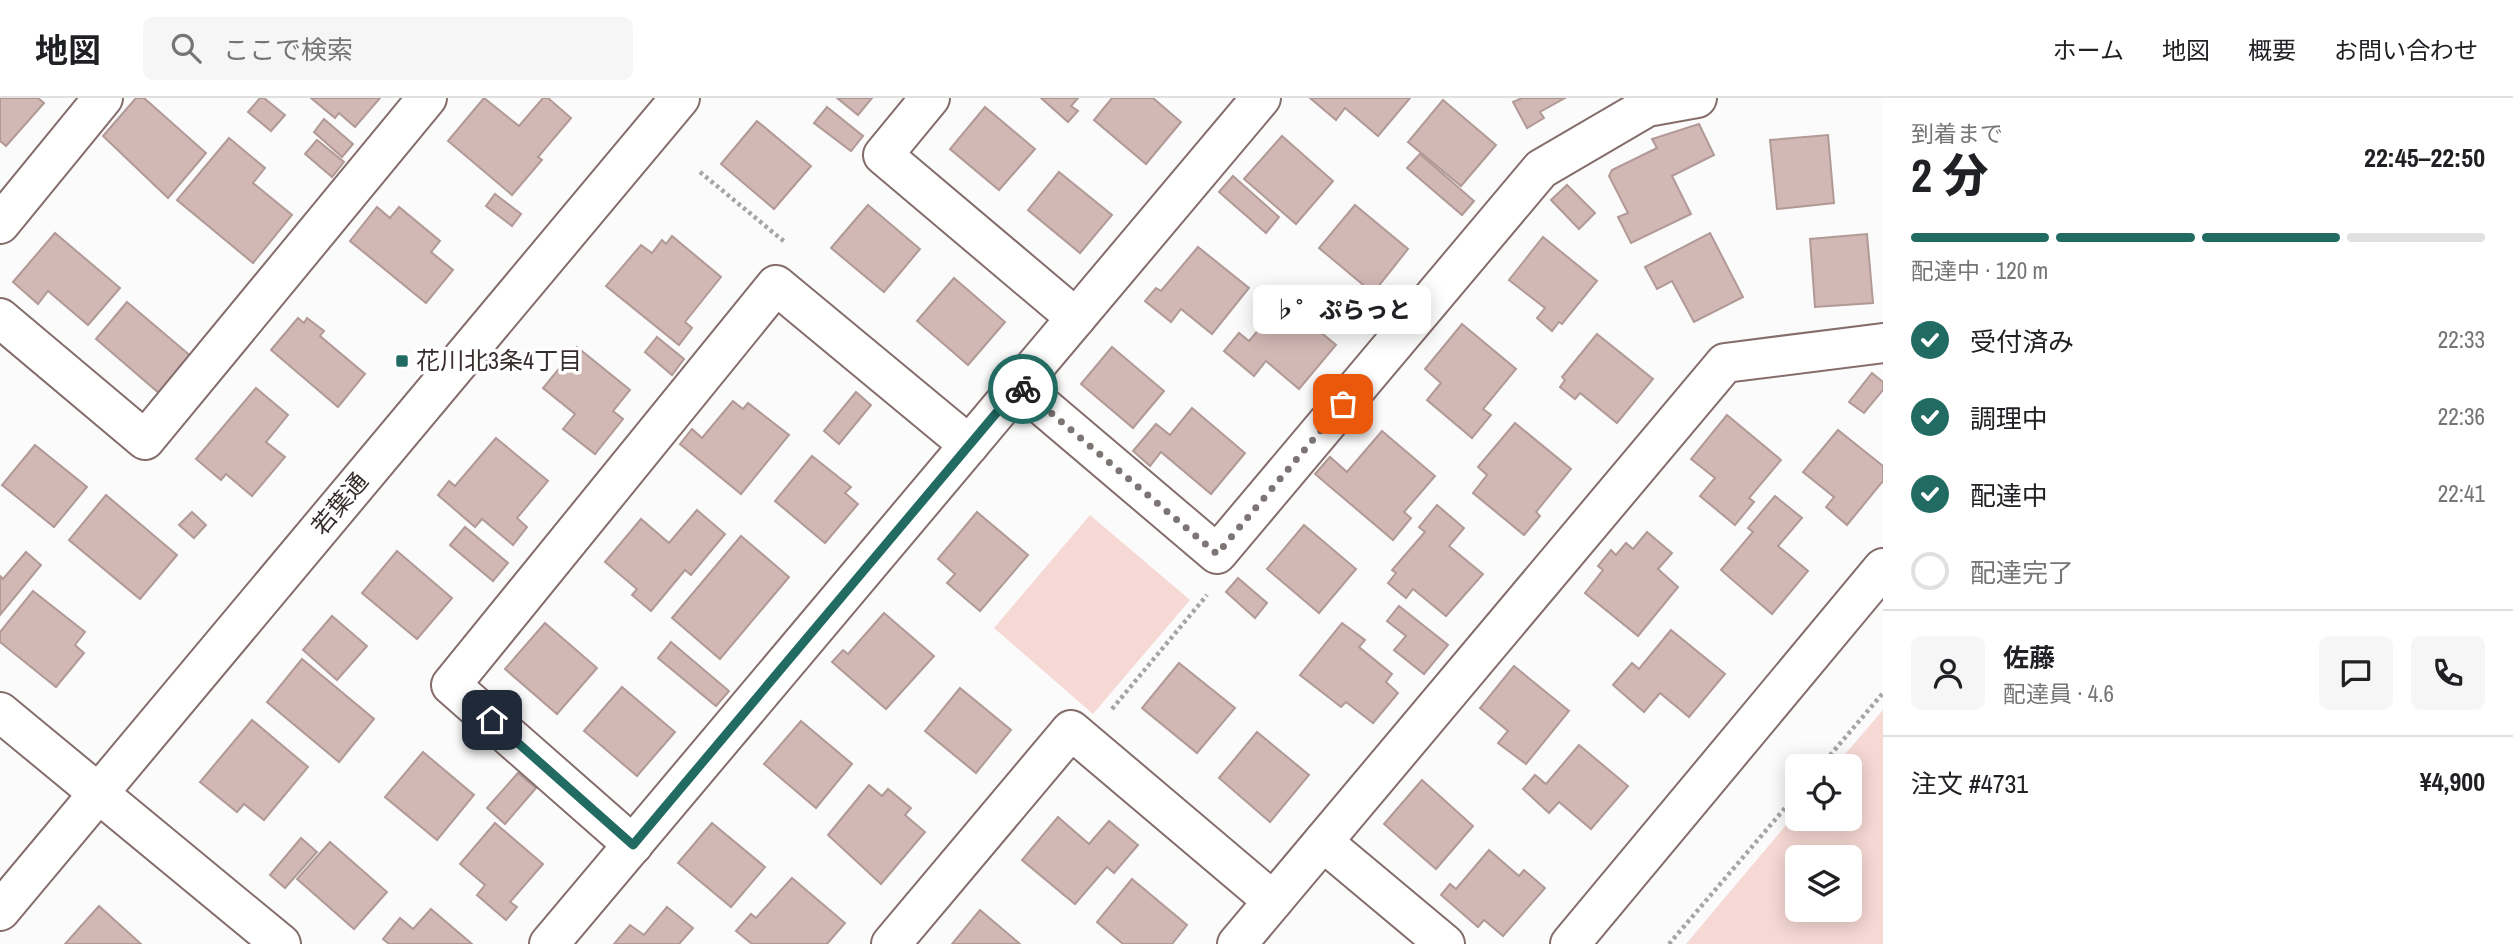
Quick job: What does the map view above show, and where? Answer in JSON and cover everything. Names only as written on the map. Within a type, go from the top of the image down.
[{"type":"street","points":[[0,225],[103,98]]},
{"type":"street","points":[[0,318],[145,440],[427,98]]},
{"type":"street","name":"若葉通","points":[[0,911],[680,98]]},
{"type":"street","points":[[930,98],[883,155],[1076,318]]},
{"type":"street","points":[[549,944],[1261,98]]},
{"type":"street","points":[[1019,386],[1217,554],[1541,169],[1647,107],[1697,98]]},
{"type":"street","points":[[633,845],[451,685],[776,285],[969,445]]},
{"type":"street","points":[[1237,944],[1726,363],[1883,342]]},
{"type":"street","points":[[1570,944],[1883,568]]},
{"type":"street","points":[[0,712],[281,944]]},
{"type":"street","points":[[891,944],[1071,730],[1273,901]]},
{"type":"street","points":[[1322,842],[1445,944]]},
{"type":"path","points":[[1120,720],[1109,712],[1208,594],[1197,586]]},
{"type":"path","points":[[1831,754],[1883,693]]},
{"type":"path","points":[[1669,944],[1785,808]]},
{"type":"shaded area","points":[[1090,515],[1190,600],[1093,714],[994,628]]},
{"type":"shaded area","points":[[1883,710],[1883,944],[1686,944],[1785,826],[1785,831],[1862,831],[1862,754],[1845,754]]},
{"type":"building","points":[[0,98],[38,98],[44,103],[6,146],[0,141]]},
{"type":"building","points":[[136,98],[144,98],[206,153],[168,198],[103,136]]},
{"type":"building","points":[[260,98],[264,98],[285,115],[271,131],[248,112]]},
{"type":"building","points":[[311,98],[380,98],[355,127],[339,113],[335,118]]},
{"type":"building","points":[[484,98],[519,126],[543,98],[548,98],[571,118],[538,157],[542,160],[512,195],[448,141]]},
{"type":"building","points":[[837,98],[872,98],[858,115]]},
{"type":"building","points":[[1041,98],[1078,98],[1071,106],[1078,111],[1068,122]]},
{"type":"building","points":[[1112,98],[1153,98],[1181,122],[1146,164],[1094,120]]},
{"type":"building","points":[[1310,98],[1410,98],[1378,136],[1345,108],[1336,120]]},
{"type":"building","points":[[1522,98],[1565,98],[1540,112],[1544,118],[1527,128],[1513,102]]},
{"type":"building","points":[[1443,100],[1496,145],[1461,186],[1408,142]]},
{"type":"building","points":[[827,107],[863,136],[851,151],[814,123]]},
{"type":"building","points":[[985,107],[1035,149],[999,190],[950,149]]},
{"type":"building","points":[[324,119],[353,144],[342,157],[314,132]]},
{"type":"building","points":[[757,121],[811,166],[774,209],[721,164]]},
{"type":"building","points":[[1699,124],[1714,155],[1672,176],[1691,214],[1631,243],[1618,217],[1628,213],[1609,176],[1612,170],[1657,148],[1652,139]]},
{"type":"building","points":[[1828,135],[1834,203],[1777,209],[1770,140]]},
{"type":"building","points":[[1282,136],[1333,181],[1296,224],[1244,179]]},
{"type":"building","points":[[229,138],[265,168],[253,183],[292,215],[253,263],[177,200]]},
{"type":"building","points":[[317,140],[344,162],[332,177],[305,154]]},
{"type":"building","points":[[1420,154],[1474,201],[1462,215],[1407,168]]},
{"type":"building","points":[[1059,172],[1112,215],[1080,253],[1028,210]]},
{"type":"building","points":[[1233,176],[1279,217],[1266,233],[1219,192]]},
{"type":"building","points":[[1567,185],[1595,213],[1579,229],[1551,200]]},
{"type":"building","points":[[495,194],[521,214],[512,226],[486,206]]},
{"type":"building","points":[[868,205],[920,249],[884,292],[831,248]]},
{"type":"building","points":[[1355,205],[1408,249],[1373,293],[1319,248]]},
{"type":"building","points":[[377,207],[390,218],[399,207],[440,241],[431,252],[453,270],[426,303],[350,241]]},
{"type":"building","points":[[55,233],[120,288],[88,325],[48,291],[38,304],[13,282]]},
{"type":"building","points":[[1710,233],[1743,297],[1694,322],[1672,281],[1657,289],[1645,267]]},
{"type":"building","points":[[1867,234],[1873,303],[1815,307],[1810,239]]},
{"type":"building","points":[[672,236],[721,277],[685,322],[692,328],[679,345],[606,286],[641,245],[652,253],[662,240],[666,244]]},
{"type":"building","points":[[1543,237],[1597,281],[1562,324],[1559,322],[1552,331],[1537,318],[1545,308],[1509,280]]},
{"type":"building","points":[[1198,247],[1249,288],[1212,334],[1181,309],[1171,322],[1145,301],[1156,288],[1161,291]]},
{"type":"building","points":[[954,278],[1005,322],[968,365],[917,321]]},
{"type":"building","points":[[1283,301],[1336,345],[1299,389],[1266,361],[1254,376],[1224,351],[1239,333],[1249,341]]},
{"type":"building","points":[[127,302],[192,357],[160,394],[96,339]]},
{"type":"building","points":[[298,318],[304,323],[307,318],[324,331],[320,336],[365,374],[338,407],[271,350]]},
{"type":"building","points":[[1462,324],[1516,369],[1483,409],[1491,415],[1472,438],[1427,400],[1441,383],[1425,369]]},
{"type":"building","points":[[1597,334],[1653,379],[1617,423],[1580,393],[1575,399],[1560,387],[1565,380],[1562,377]]},
{"type":"building","points":[[657,337],[684,359],[672,375],[645,352]]},
{"type":"building","points":[[577,347],[630,390],[613,411],[623,419],[595,454],[563,429],[575,414],[543,388]]},
{"type":"building","points":[[1112,347],[1164,391],[1133,428],[1081,384]]},
{"type":"building","points":[[1872,373],[1883,382],[1883,390],[1864,413],[1849,402]]},
{"type":"building","points":[[256,388],[288,415],[266,442],[285,457],[252,496],[226,474],[221,480],[196,459]]},
{"type":"building","points":[[856,392],[871,405],[839,444],[824,431]]},
{"type":"building","points":[[733,401],[743,409],[748,403],[789,435],[741,494],[680,444],[692,429],[702,438]]},
{"type":"building","points":[[1192,408],[1245,453],[1211,494],[1161,452],[1150,466],[1133,451],[1156,424],[1170,435]]},
{"type":"building","points":[[1727,415],[1781,460],[1749,498],[1754,502],[1735,525],[1700,496],[1715,478],[1691,459]]},
{"type":"building","points":[[1515,423],[1571,469],[1536,512],[1540,516],[1524,535],[1473,493],[1487,475],[1478,467]]},
{"type":"building","points":[[1838,430],[1883,466],[1883,481],[1847,525],[1826,507],[1834,497],[1803,472]]},
{"type":"building","points":[[1382,431],[1435,476],[1404,512],[1411,518],[1393,540],[1315,474],[1330,457],[1347,472]]},
{"type":"building","points":[[496,438],[548,481],[517,518],[527,527],[513,545],[482,519],[475,527],[438,495],[449,481],[455,486]]},
{"type":"building","points":[[35,445],[87,487],[54,527],[2,485]]},
{"type":"building","points":[[812,456],[851,487],[845,493],[858,504],[825,543],[775,501]]},
{"type":"building","points":[[106,495],[177,555],[140,599],[69,540]]},
{"type":"building","points":[[1775,496],[1802,518],[1778,546],[1808,571],[1772,614],[1721,570],[1753,532],[1748,528]]},
{"type":"building","points":[[1437,505],[1464,528],[1449,546],[1483,574],[1446,616],[1413,589],[1406,598],[1388,583],[1396,573],[1392,570],[1425,532],[1419,527]]},
{"type":"building","points":[[697,510],[725,534],[691,575],[685,570],[651,611],[632,595],[637,589],[605,562],[641,519],[669,543]]},
{"type":"building","points":[[192,512],[206,525],[194,538],[179,525]]},
{"type":"building","points":[[977,512],[1028,555],[980,611],[947,583],[955,574],[938,559]]},
{"type":"building","points":[[1304,525],[1356,569],[1319,613],[1267,569]]},
{"type":"building","points":[[465,527],[508,563],[493,581],[450,545]]},
{"type":"building","points":[[1647,532],[1672,553],[1658,569],[1678,587],[1638,636],[1585,593],[1603,570],[1598,566],[1611,550],[1616,555],[1626,543],[1633,549]]},
{"type":"building","points":[[741,536],[789,577],[720,659],[672,618]]},
{"type":"building","points":[[397,551],[452,598],[417,639],[362,593]]},
{"type":"building","points":[[26,552],[41,565],[0,615],[0,576],[3,579]]},
{"type":"building","points":[[1238,578],[1267,603],[1255,618],[1226,592]]},
{"type":"building","points":[[33,591],[85,632],[75,645],[84,653],[56,687],[0,642],[0,632]]},
{"type":"building","points":[[1399,606],[1448,645],[1424,674],[1394,650],[1406,636],[1387,621]]},
{"type":"building","points":[[884,613],[934,656],[886,709],[832,662],[843,650],[848,654]]},
{"type":"building","points":[[332,616],[367,646],[337,680],[303,650]]},
{"type":"building","points":[[545,623],[597,668],[557,714],[505,669]]},
{"type":"building","points":[[1342,623],[1365,640],[1359,647],[1392,674],[1386,682],[1398,693],[1373,723],[1346,702],[1341,707],[1300,675]]},
{"type":"building","points":[[1671,630],[1725,674],[1689,717],[1660,693],[1644,712],[1613,685],[1632,663],[1639,669]]},
{"type":"building","points":[[671,642],[729,691],[716,706],[658,658]]},
{"type":"building","points":[[302,659],[374,719],[339,762],[267,702]]},
{"type":"building","points":[[1179,663],[1235,708],[1197,753],[1142,708]]},
{"type":"building","points":[[1514,666],[1569,711],[1526,764],[1498,743],[1508,731],[1480,708]]},
{"type":"building","points":[[622,687],[675,732],[637,776],[584,731]]},
{"type":"building","points":[[960,688],[1011,730],[976,773],[925,731]]},
{"type":"building","points":[[252,720],[308,767],[264,820],[244,804],[237,812],[200,782]]},
{"type":"building","points":[[801,721],[852,764],[816,808],[764,764]]},
{"type":"building","points":[[1257,732],[1309,775],[1270,822],[1219,778]]},
{"type":"building","points":[[1579,745],[1628,786],[1591,829],[1559,802],[1549,813],[1523,789],[1535,775],[1546,784]]},
{"type":"building","points":[[423,752],[474,795],[437,840],[385,797]]},
{"type":"building","points":[[518,773],[536,788],[505,824],[487,808]]},
{"type":"building","points":[[1422,780],[1473,826],[1436,869],[1384,824]]},
{"type":"building","points":[[869,785],[882,796],[888,789],[911,808],[905,815],[925,832],[881,884],[828,835]]},
{"type":"building","points":[[1058,817],[1089,844],[1109,821],[1138,845],[1114,873],[1107,867],[1075,904],[1022,860]]},
{"type":"building","points":[[495,823],[543,864],[510,902],[517,907],[506,920],[477,895],[485,885],[460,864]]},
{"type":"building","points":[[712,823],[765,867],[731,907],[678,863]]},
{"type":"building","points":[[301,838],[317,852],[285,888],[270,875]]},
{"type":"building","points":[[330,842],[387,892],[354,929],[297,879]]},
{"type":"building","points":[[1489,850],[1519,876],[1524,870],[1545,888],[1503,936],[1484,920],[1478,927],[1441,895],[1450,884],[1456,889]]},
{"type":"building","points":[[792,878],[845,923],[827,944],[752,944],[736,931],[751,914],[756,918]]},
{"type":"building","points":[[1132,879],[1187,925],[1172,944],[1123,944],[1097,922]]},
{"type":"building","points":[[99,906],[141,944],[65,944]]},
{"type":"building","points":[[667,907],[693,928],[679,944],[614,944],[630,925],[644,935]]},
{"type":"building","points":[[431,909],[472,944],[389,944],[383,939],[400,918],[413,929]]},
{"type":"building","points":[[980,910],[1020,944],[952,944]]},
{"type":"way so far","points":[[1023,389],[1217,554],[1343,404]]},
{"type":"place","name":"花川北3条4丁目","points":[[402,361]]},
{"type":"place","name":"♭゜ぷらっと","points":[[1343,404]]},
{"type":"route","points":[[492,720],[633,845],[1019,386],[1023,389]]}]
